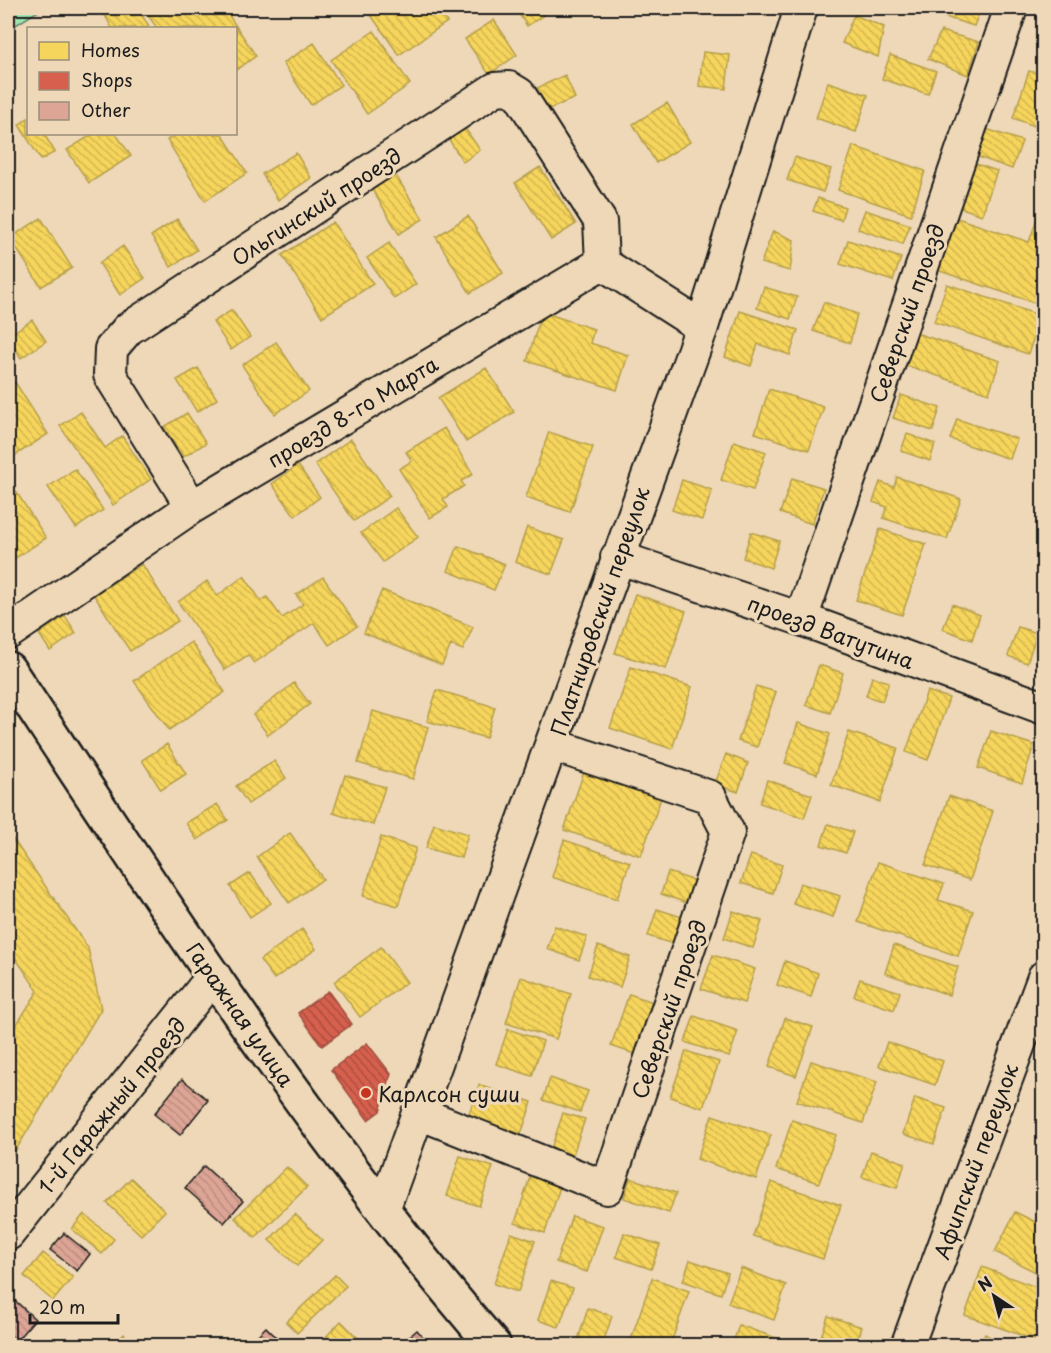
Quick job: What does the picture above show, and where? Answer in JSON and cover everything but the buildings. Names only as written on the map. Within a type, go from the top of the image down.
[{"type":"street","name":"Платнировский переулок","points":[[383,1209],[553,745],[617,557],[702,327],[800,8]]},
{"type":"street","name":"Северский проезд","points":[[801,619],[1011,8]]},
{"type":"street","name":"Ольгинский проезд","points":[[192,507],[110,375],[111,349],[128,329],[495,89],[509,88],[519,94],[600,221],[602,263]]},
{"type":"street","points":[[602,263],[702,327]]},
{"type":"street","name":"проезд 8-го Марта","points":[[8,633],[192,507],[602,263]]},
{"type":"street","name":"проезд Ватутина","points":[[617,557],[801,619],[1044,708]]},
{"type":"street","name":"Гаражная улица","points":[[8,669],[214,975],[327,1137],[494,1346]]},
{"type":"street","name":"Северский проезд","points":[[419,1113],[607,1188],[728,832],[710,797],[553,745]]},
{"type":"street","name":"1-й Гаражный проезд","points":[[8,1234],[214,975]]},
{"type":"street","name":"Афипский переулок","points":[[907,1346],[1044,977]]},
{"type":"green space","points":[[8,8],[43,8],[8,30]]},
{"type":"place","name":"Карлсон суши","points":[[366,1093]]}]
